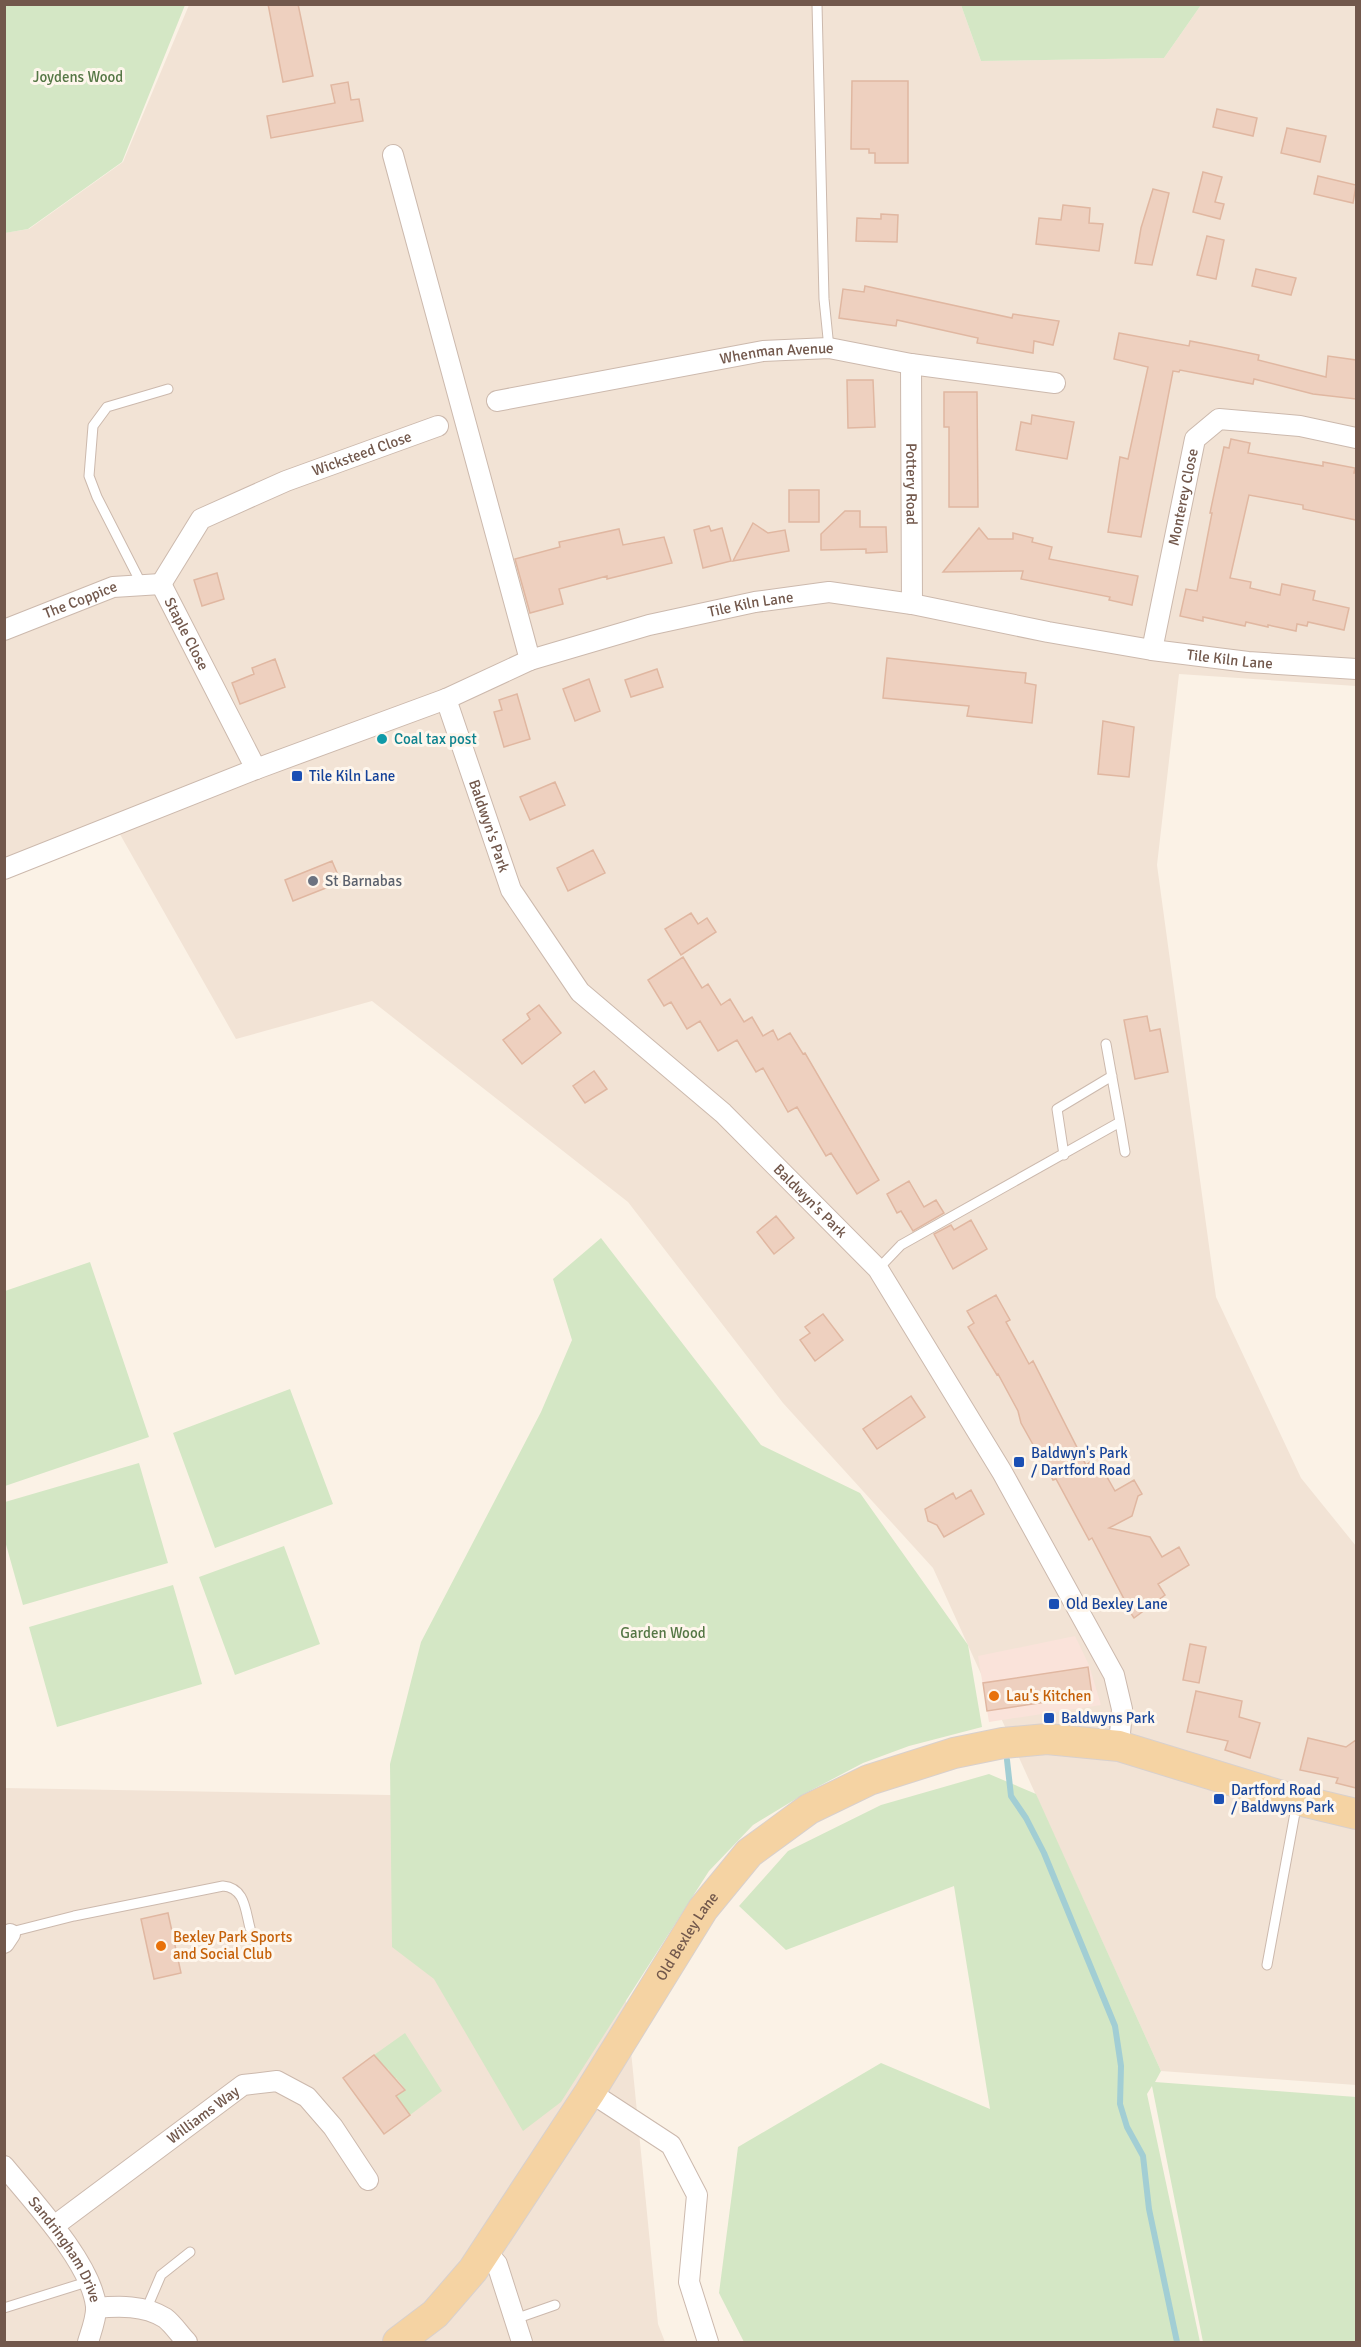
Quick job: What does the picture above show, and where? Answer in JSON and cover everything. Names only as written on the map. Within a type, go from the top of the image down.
[{"type":"main road","name":"Old Bexley Lane","points":[[398,2343],[452,2297],[486,2251],[590,2092],[703,1909],[749,1853],[808,1809],[869,1780],[963,1751],[1002,1743],[1047,1738],[1119,1746],[1297,1800],[1356,1814]]},
{"type":"street","points":[[393,155],[530,660]]},
{"type":"street","name":"Whenman Avenue","points":[[497,401],[763,351],[829,348],[911,364],[1055,383]]},
{"type":"street","name":"Pottery Road","points":[[911,364],[912,604]]},
{"type":"street","name":"Monterey Close","points":[[1152,650],[1195,439],[1219,419],[1300,426],[1356,438]]},
{"type":"street","name":"Wicksteed Close","points":[[286,481],[438,426]]},
{"type":"street","name":"Staple Close","points":[[256,769],[151,584],[201,519],[286,481]]},
{"type":"street","name":"The Coppice","points":[[4,630],[113,586],[151,584]]},
{"type":"street","name":"Tile Kiln Lane","points":[[4,869],[256,769],[446,699],[530,660],[649,625],[755,602],[829,592],[912,604],[1048,632],[1152,650],[1248,662],[1356,669]]},
{"type":"street","name":"Baldwyn's Park","points":[[446,699],[511,890],[580,992],[723,1113],[878,1269],[1002,1472],[1114,1675],[1122,1709],[1119,1746]]},
{"type":"street","name":"Williams Way","points":[[54,2226],[243,2085],[278,2081],[307,2097],[333,2127],[368,2180]]},
{"type":"street","points":[[590,2092],[671,2145],[697,2195],[689,2282],[708,2343]]},
{"type":"street","name":"Sandringham Drive","points":[[4,2166],[54,2226],[90,2281],[96,2308],[88,2343]]},
{"type":"street","points":[[486,2251],[496,2261],[522,2343]]},
{"type":"street","points":[[96,2308],[122,2306],[146,2310],[166,2319],[187,2343]]},
{"type":"lane","points":[[816,4],[824,299],[829,348]]},
{"type":"lane","points":[[151,584],[97,497],[89,476],[93,426],[107,407],[168,389]]},
{"type":"lane","points":[[1106,1044],[1125,1152]]},
{"type":"lane","points":[[1064,1155],[1057,1109],[1112,1077]]},
{"type":"lane","points":[[878,1269],[901,1245],[1120,1122]]},
{"type":"lane","points":[[1267,1965],[1297,1800]]},
{"type":"lane","points":[[7,1938],[15,1931],[74,1916],[223,1886],[233,1887],[239,1891],[250,1928]]},
{"type":"lane","points":[[146,2310],[161,2275],[190,2252]]},
{"type":"lane","points":[[4,2308],[90,2281]]},
{"type":"lane","points":[[515,2319],[555,2305]]},
{"type":"shaded area","points":[[189,5],[961,5],[981,61],[1164,58],[1201,5],[1356,5],[1356,686],[1179,674],[1157,865],[1216,1297],[1301,1478],[1356,1546],[1356,2085],[1161,2071],[933,1568],[783,1403],[628,1202],[372,1001],[236,1039],[117,829],[5,874],[4,233],[29,229],[123,162]]},
{"type":"shaded area","points":[[1075,1636],[1089,1665],[1101,1705],[989,1722],[978,1656]]},
{"type":"shaded area","points":[[5,1788],[606,1799],[658,2324],[665,2342],[5,2342]]},
{"type":"green space","points":[[961,4],[1201,5],[1164,58],[981,61]]},
{"type":"green space","name":"Joydens Wood","points":[[4,5],[185,5],[122,162],[28,229],[5,233]]},
{"type":"green space","name":"Garden Wood","points":[[601,1238],[761,1445],[860,1493],[968,1645],[982,1727],[909,1746],[863,1763],[804,1794],[753,1825],[709,1871],[561,2102],[523,2131],[434,1979],[392,1947],[390,1764],[421,1642],[541,1412],[572,1340],[553,1279]]},
{"type":"green space","points":[[90,1262],[149,1437],[5,1486],[5,1291]]},
{"type":"green space","points":[[290,1389],[333,1504],[215,1548],[173,1433]]},
{"type":"green space","points":[[139,1463],[168,1563],[23,1605],[5,1541],[5,1502]]},
{"type":"green space","points":[[284,1546],[320,1644],[235,1675],[199,1577]]},
{"type":"green space","points":[[173,1585],[202,1684],[57,1727],[29,1627]]},
{"type":"green space","points":[[989,1774],[1036,1794],[1161,2071],[1155,2082],[1356,2097],[1356,2342],[1203,2342],[1152,2086],[1147,2094],[1200,2342],[744,2342],[719,2293],[738,2147],[881,2063],[990,2109],[954,1886],[786,1950],[739,1906],[788,1851],[881,1805]]},
{"type":"green space","points":[[405,2033],[442,2091],[410,2115],[396,2096],[405,2089],[396,2078],[391,2081],[388,2069],[384,2068],[374,2055]]},
{"type":"building","points":[[268,4],[298,4],[313,76],[283,82]]},
{"type":"building","points":[[852,81],[908,81],[908,163],[875,163],[875,153],[869,153],[869,149],[851,149]]},
{"type":"building","points":[[348,82],[351,100],[359,99],[363,121],[271,138],[267,116],[335,103],[331,85]]},
{"type":"building","points":[[1217,109],[1257,118],[1253,136],[1213,127]]},
{"type":"building","points":[[1287,128],[1326,136],[1320,162],[1281,153]]},
{"type":"building","points":[[1203,172],[1222,177],[1215,202],[1224,204],[1220,219],[1193,212]]},
{"type":"building","points":[[1318,176],[1356,185],[1353,203],[1314,194]]},
{"type":"building","points":[[1153,189],[1169,193],[1152,265],[1135,263],[1141,228]]},
{"type":"building","points":[[1063,205],[1090,208],[1089,223],[1103,224],[1099,251],[1036,244],[1039,218],[1061,220]]},
{"type":"building","points":[[881,214],[898,215],[897,242],[856,241],[857,218],[881,219]]},
{"type":"building","points":[[1207,236],[1224,240],[1216,279],[1197,275]]},
{"type":"building","points":[[1256,269],[1296,278],[1291,295],[1252,286]]},
{"type":"building","points":[[865,286],[1012,318],[1013,314],[1059,321],[1053,345],[1034,341],[1033,353],[977,343],[978,338],[897,320],[896,326],[839,318],[843,289],[864,292]]},
{"type":"building","points":[[1119,333],[1189,346],[1190,341],[1259,355],[1258,360],[1326,377],[1328,356],[1356,360],[1356,399],[1313,394],[1254,379],[1253,384],[1180,370],[1179,372],[1173,371],[1141,537],[1108,532],[1120,457],[1128,459],[1148,367],[1114,359]]},
{"type":"building","points":[[847,380],[873,380],[875,427],[848,428]]},
{"type":"building","points":[[944,392],[977,392],[978,507],[949,507],[949,427],[944,427]]},
{"type":"building","points":[[1032,415],[1074,422],[1067,459],[1016,450],[1021,422],[1031,424]]},
{"type":"building","points":[[1231,439],[1250,443],[1248,453],[1323,466],[1323,462],[1355,468],[1356,520],[1303,509],[1303,505],[1249,495],[1230,578],[1251,582],[1250,588],[1280,595],[1282,584],[1315,591],[1313,600],[1349,608],[1344,630],[1308,622],[1307,626],[1297,624],[1296,631],[1246,622],[1245,626],[1203,617],[1203,621],[1180,616],[1186,589],[1197,591],[1224,447],[1229,448]]},
{"type":"building","points":[[789,490],[819,490],[819,522],[789,522]]},
{"type":"building","points":[[845,511],[860,511],[860,527],[886,527],[887,552],[866,553],[866,549],[821,550],[821,534]]},
{"type":"building","points":[[753,523],[768,533],[785,530],[789,551],[733,561]]},
{"type":"building","points":[[709,526],[711,531],[722,528],[731,561],[703,568],[694,530]]},
{"type":"building","points":[[979,528],[988,539],[1013,539],[1013,533],[1033,538],[1032,542],[1052,547],[1049,559],[1138,576],[1132,605],[1109,600],[1110,597],[1021,579],[1023,571],[943,572]]},
{"type":"building","points":[[619,529],[623,545],[664,537],[672,563],[607,579],[607,576],[559,589],[563,604],[530,613],[515,559],[560,547],[559,542]]},
{"type":"building","points":[[217,573],[224,599],[202,606],[194,580]]},
{"type":"building","points":[[887,658],[1026,673],[1025,683],[1036,685],[1032,723],[967,716],[969,706],[883,698]]},
{"type":"building","points":[[275,659],[285,687],[240,704],[232,683],[254,674],[252,668]]},
{"type":"building","points":[[657,669],[663,687],[631,697],[625,680]]},
{"type":"building","points":[[589,679],[600,711],[575,721],[563,689]]},
{"type":"building","points":[[517,694],[530,739],[504,747],[494,712],[502,710],[499,700]]},
{"type":"building","points":[[1103,721],[1134,727],[1129,777],[1098,774]]},
{"type":"building","points":[[555,782],[565,805],[530,820],[520,797]]},
{"type":"building","points":[[593,850],[605,873],[568,891],[557,868]]},
{"type":"building","name":"St Barnabas","points":[[332,861],[341,882],[293,901],[285,880]]},
{"type":"building","points":[[691,913],[698,924],[707,918],[716,932],[681,955],[665,929]]},
{"type":"building","points":[[683,957],[702,988],[708,984],[721,1005],[730,999],[744,1022],[752,1017],[763,1036],[773,1030],[778,1040],[790,1033],[803,1054],[805,1053],[879,1180],[857,1194],[831,1153],[826,1156],[797,1107],[788,1112],[763,1068],[756,1072],[737,1040],[718,1051],[700,1021],[687,1029],[671,1002],[664,1006],[648,980]]},
{"type":"building","points":[[539,1005],[561,1033],[522,1064],[503,1040],[530,1019],[527,1014]]},
{"type":"building","points":[[1147,1016],[1150,1031],[1160,1029],[1168,1072],[1135,1079],[1124,1020]]},
{"type":"building","points":[[594,1071],[607,1089],[585,1103],[573,1086]]},
{"type":"building","points":[[909,1181],[924,1207],[936,1200],[944,1213],[913,1231],[901,1211],[897,1213],[887,1194]]},
{"type":"building","points":[[776,1216],[794,1238],[774,1254],[757,1232]]},
{"type":"building","points":[[971,1220],[987,1249],[953,1269],[934,1234],[951,1225],[954,1230]]},
{"type":"building","points":[[996,1295],[1010,1320],[1006,1322],[1029,1364],[1033,1361],[1086,1465],[1090,1462],[1093,1467],[1103,1470],[1115,1491],[1134,1480],[1142,1494],[1138,1496],[1132,1516],[1109,1528],[1150,1537],[1162,1557],[1179,1547],[1189,1565],[1158,1584],[1165,1595],[1134,1618],[1122,1600],[1124,1599],[1092,1538],[1089,1540],[1056,1479],[1053,1480],[1021,1423],[1018,1411],[998,1374],[968,1327],[974,1323],[967,1311]]},
{"type":"building","points":[[823,1314],[843,1340],[815,1361],[800,1340],[810,1333],[805,1327]]},
{"type":"building","points":[[911,1396],[925,1417],[877,1449],[863,1429]]},
{"type":"building","points":[[971,1490],[984,1514],[944,1537],[937,1525],[928,1521],[925,1509],[953,1493],[956,1499]]},
{"type":"building","points":[[1190,1644],[1206,1647],[1199,1683],[1183,1680]]},
{"type":"building","points":[[1088,1667],[1092,1695],[987,1711],[983,1683]]},
{"type":"building","points":[[1196,1691],[1242,1701],[1239,1717],[1260,1723],[1250,1758],[1225,1750],[1228,1741],[1187,1732]]},
{"type":"building","points":[[1308,1738],[1346,1747],[1356,1740],[1356,1788],[1336,1783],[1338,1778],[1300,1770]]},
{"type":"building","name":"Bexley Park Sports and Social Club","points":[[168,1913],[181,1973],[154,1979],[141,1919]]},
{"type":"building","points":[[374,2055],[405,2090],[396,2096],[410,2115],[384,2134],[343,2078]]},
{"type":"waterway","points":[[1007,1760],[1011,1796],[1026,1818],[1044,1853],[1115,2026],[1121,2066],[1120,2104],[1127,2127],[1143,2156],[1149,2209],[1177,2342]]},
{"type":"place","name":"Coal tax post","points":[[382,739]]},
{"type":"place","name":"Tile Kiln Lane","points":[[297,776]]},
{"type":"place","name":"St Barnabas","points":[[313,881]]},
{"type":"place","name":"Baldwyn's Park / Dartford Road","points":[[1019,1462]]},
{"type":"place","name":"Old Bexley Lane","points":[[1054,1604]]},
{"type":"place","name":"Lau's Kitchen","points":[[994,1696]]},
{"type":"place","name":"Baldwyns Park","points":[[1049,1718]]},
{"type":"place","name":"Dartford Road / Baldwyns Park","points":[[1219,1799]]},
{"type":"place","name":"Bexley Park Sports and Social Club","points":[[161,1946]]}]
